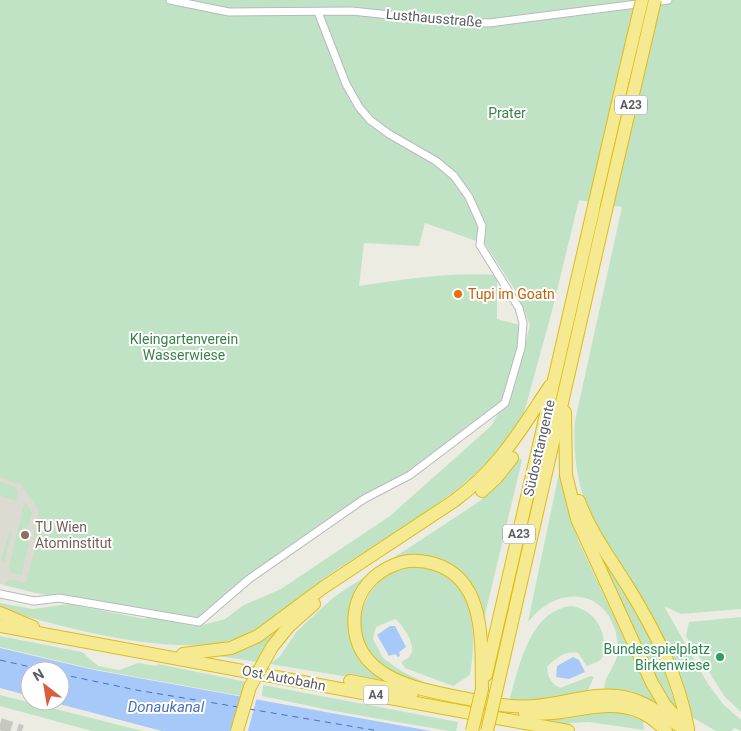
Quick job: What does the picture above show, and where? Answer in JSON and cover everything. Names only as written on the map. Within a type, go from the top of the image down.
[{"type":"highway","name":"Südosttangente","points":[[482,689],[642,0]]},
{"type":"highway","name":"Südosttangente","points":[[487,731],[656,0]]},
{"type":"highway","points":[[237,731],[250,688],[272,647],[289,626],[315,603],[457,509],[497,477],[530,430],[555,379]]},
{"type":"highway","points":[[168,655],[231,648],[258,636],[324,587],[454,502],[472,488],[501,460],[555,379]]},
{"type":"highway","points":[[565,392],[568,462],[566,475],[573,506],[589,548],[659,695],[687,731]]},
{"type":"highway","points":[[568,462],[587,519],[660,644],[682,704],[687,731]]},
{"type":"highway","points":[[482,689],[479,618],[470,594],[455,576],[437,564],[415,560],[394,564],[369,582],[361,593],[355,610],[356,635],[366,657],[376,668],[395,680],[424,691],[504,706],[534,706],[609,696],[626,697],[644,704],[687,731]]},
{"type":"highway","points":[[0,613],[45,633]]},
{"type":"highway","name":"Ost Autobahn","points":[[0,626],[168,655],[568,731]]},
{"type":"highway","points":[[268,675],[281,670],[530,714],[553,714],[607,705],[624,706],[641,712],[666,731]]},
{"type":"highway","name":"A23","points":[[472,731],[482,689]]},
{"type":"street","name":"Lusthausstraße","points":[[170,0],[229,12],[380,13],[455,22],[489,23],[668,0]]},
{"type":"street","points":[[0,594],[34,601],[59,598],[199,622],[249,579],[364,499],[410,475],[504,403],[517,365],[523,328],[517,302],[480,244],[479,239],[482,226],[477,211],[454,176],[436,161],[389,134],[370,120],[359,108],[346,84],[318,12]]},
{"type":"shaded area","name":"TU Wien Atominstitut","points":[[0,469],[63,487],[36,593],[0,584]]},
{"type":"green space","points":[[0,0],[741,0],[741,609],[681,614],[664,606],[708,684],[723,704],[741,720],[741,731],[735,728],[731,731],[716,731],[690,716],[586,504],[580,484],[574,442],[575,421],[622,207],[579,200],[552,311],[522,420],[512,430],[497,452],[471,478],[446,498],[321,580],[265,623],[240,637],[216,643],[187,645],[121,639],[54,624],[0,608],[0,603],[33,609],[69,604],[145,619],[147,617],[199,626],[225,619],[244,605],[281,589],[390,516],[491,426],[515,385],[530,325],[517,293],[485,244],[425,223],[419,246],[364,243],[359,286],[445,275],[497,275],[497,319],[520,325],[520,342],[505,398],[468,429],[408,471],[364,495],[245,578],[198,621],[36,593],[4,585],[10,579],[26,583],[36,544],[34,533],[39,511],[21,485],[0,477]]},
{"type":"green space","points":[[519,458],[522,460],[483,623],[479,607],[439,561],[373,574],[353,634],[397,685],[270,664],[280,656],[297,631],[334,597],[480,501]]},
{"type":"green space","points":[[560,468],[567,508],[578,540],[650,694],[657,702],[655,704],[632,691],[604,689],[617,657],[618,645],[614,627],[606,612],[596,603],[583,598],[569,597],[555,601],[541,609],[528,622]]},
{"type":"green space","points":[[0,482],[15,487],[18,493],[16,501],[0,495]]},
{"type":"green space","points":[[25,501],[32,513],[27,532],[29,544],[21,576],[10,572],[9,566]]},
{"type":"green space","points":[[9,532],[12,532],[4,562],[1,561]]},
{"type":"green space","points":[[588,534],[645,629],[665,673],[679,715],[664,698]]},
{"type":"green space","points":[[413,567],[433,570],[448,578],[459,589],[467,604],[473,639],[470,675],[453,686],[405,668],[401,662],[408,658],[412,647],[407,634],[395,619],[376,627],[373,639],[383,658],[403,672],[442,691],[408,679],[384,666],[366,647],[361,632],[361,617],[365,603],[373,589],[397,571]]},
{"type":"green space","points":[[315,598],[258,662],[218,656],[227,652]]},
{"type":"green space","points":[[572,606],[585,610],[598,623],[603,634],[604,655],[598,662],[587,666],[578,653],[565,654],[551,663],[547,667],[547,671],[552,682],[560,688],[591,676],[594,677],[588,690],[538,701],[509,702],[522,658],[536,629],[545,618],[557,610]]},
{"type":"green space","name":"Bundesspielplatz Birkenwiese","points":[[741,617],[741,712],[725,697],[686,636],[689,622]]},
{"type":"green space","points":[[0,636],[82,652],[98,666],[119,670],[138,663],[157,666],[158,664],[247,682],[242,696],[93,669],[70,664],[70,661],[59,661],[0,647]]},
{"type":"green space","points":[[263,685],[458,722],[456,731],[449,731],[334,711],[262,696]]},
{"type":"green space","points":[[0,695],[20,700],[20,711],[64,711],[143,731],[92,731],[0,706]]},
{"type":"green space","points":[[620,712],[643,721],[644,730],[589,722],[570,723],[568,725],[530,718],[566,719],[597,713]]},
{"type":"water","points":[[390,626],[395,626],[406,647],[399,652],[400,656],[398,657],[395,654],[389,656],[377,635]]},
{"type":"water","name":"Donaukanal","points":[[0,648],[56,661],[20,661],[20,693],[0,688]]},
{"type":"water","points":[[573,657],[579,660],[585,672],[569,679],[556,677],[557,666]]},
{"type":"water","name":"Donaukanal","points":[[70,664],[431,731],[162,731],[70,707]]},
{"type":"pier","points":[[243,695],[257,697],[248,731],[234,731]]},
{"type":"ferry route","points":[[0,660],[20,665]]},
{"type":"ferry route","points":[[70,676],[136,690],[238,707]]},
{"type":"ferry route","points":[[249,709],[379,731]]},
{"type":"tunnel","points":[[0,724],[22,731]]},
{"type":"place","name":"Tupi im Goatn","points":[[458,294]]},
{"type":"place","name":"TU Wien Atominstitut","points":[[25,535]]},
{"type":"place","name":"Bundesspielplatz Birkenwiese","points":[[720,657]]},
{"type":"park label","name":"Prater","points":[[507,113]]},
{"type":"park label","name":"Kleingartenverein Wasserwiese","points":[[184,348]]}]
